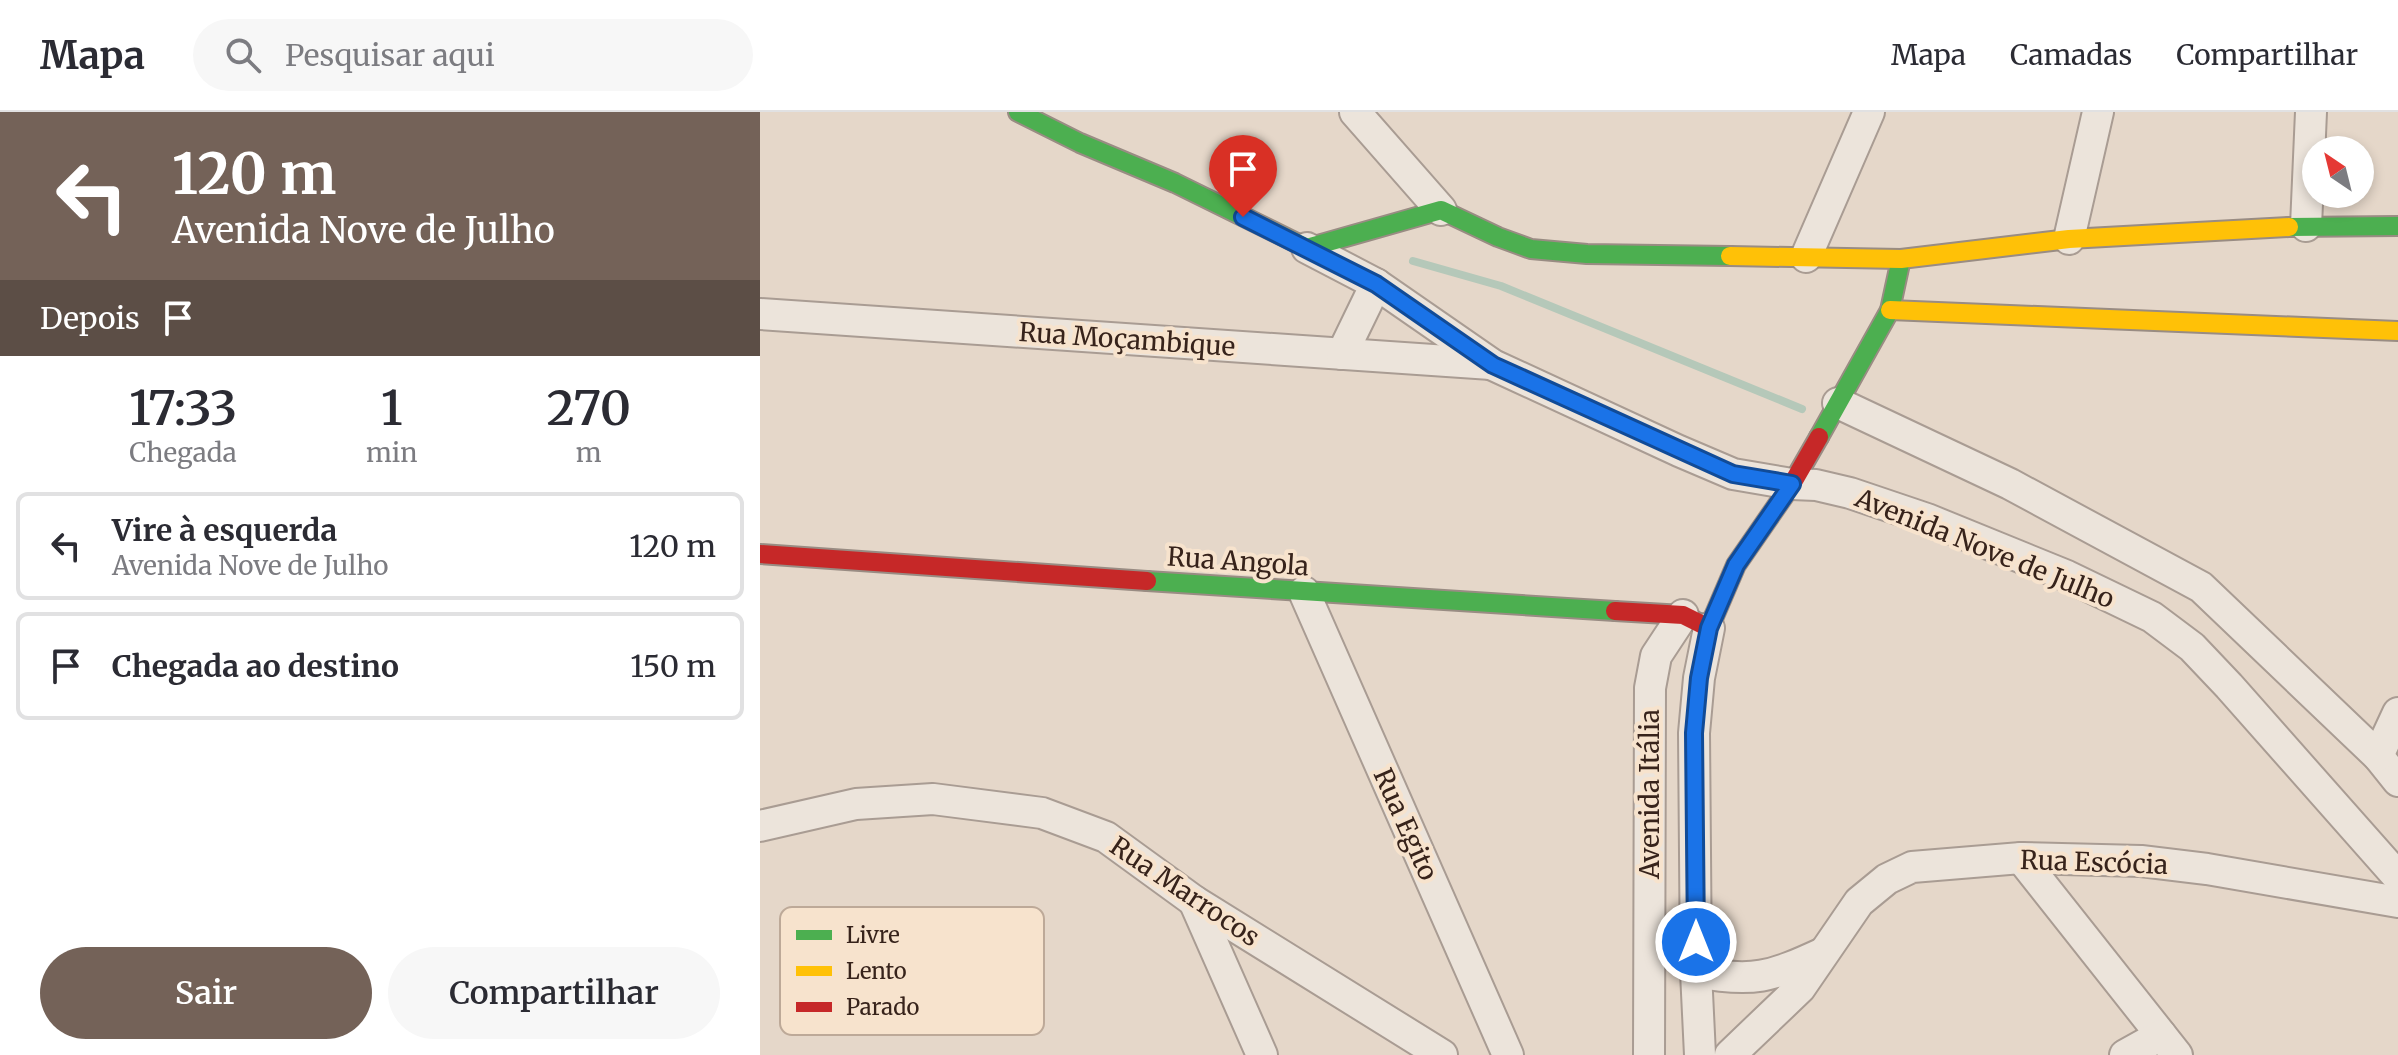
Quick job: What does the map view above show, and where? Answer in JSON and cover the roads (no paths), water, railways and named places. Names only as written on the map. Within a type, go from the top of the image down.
[{"type":"main road","name":"Avenida Nove de Julho","points":[[1018,112],[1080,143],[1175,183],[1307,248]]},
{"type":"main road","points":[[1307,248],[1441,210],[1531,249],[1587,254],[1901,259],[2069,239],[2306,226],[2398,226]]},
{"type":"main road","name":"Avenida Itália","points":[[1697,610],[1736,565],[1792,484],[1890,310],[1901,259]]},
{"type":"main road","points":[[1890,310],[2398,331]]},
{"type":"main road","name":"Rua Angola","points":[[760,554],[1304,592],[1697,610]]},
{"type":"main road","name":"Avenida Itália","points":[[1697,610],[1736,565]]},
{"type":"street","points":[[1355,112],[1441,210]]},
{"type":"street","points":[[1806,257],[1869,112]]},
{"type":"street","points":[[2069,239],[2098,112]]},
{"type":"street","points":[[2306,226],[2311,112]]},
{"type":"street","name":"Avenida Nove de Julho","points":[[1307,248],[1376,284],[1493,365],[1733,474],[1816,485],[1927,519],[2067,576],[2152,617],[2192,647],[2229,686],[2398,877]]},
{"type":"street","points":[[1342,354],[1376,284]]},
{"type":"street","name":"Rua Moçambique","points":[[760,314],[1493,365]]},
{"type":"street","name":"Avenida Nove de Julho","points":[[1838,403],[2010,484],[2201,587],[2378,756],[2398,781]]},
{"type":"street","name":"Rua Egito","points":[[1304,592],[1508,1055]]},
{"type":"street","name":"Avenida Itália","points":[[1697,610],[1699,678],[1694,733],[1696,972],[1700,1055]]},
{"type":"street","name":"Avenida Itália","points":[[1649,1055],[1650,688],[1656,656],[1697,610]]},
{"type":"street","points":[[2378,756],[2396,723]]},
{"type":"street","name":"Rua Marrocos","points":[[760,826],[856,804],[933,799],[1042,813],[1106,837],[1194,901],[1442,1055]]},
{"type":"street","points":[[2021,858],[2169,1045],[2125,1055]]},
{"type":"street","name":"Rua Escócia","points":[[1730,1055],[1800,988],[1859,902],[1887,879],[1912,867],[2021,858],[2141,861],[2207,869],[2398,902]]},
{"type":"street","points":[[1194,901],[1262,1055]]},
{"type":"street","points":[[1696,972],[1731,979],[1761,978],[1825,953]]},
{"type":"waterway","points":[[1413,261],[1501,286],[1802,409]]}]
